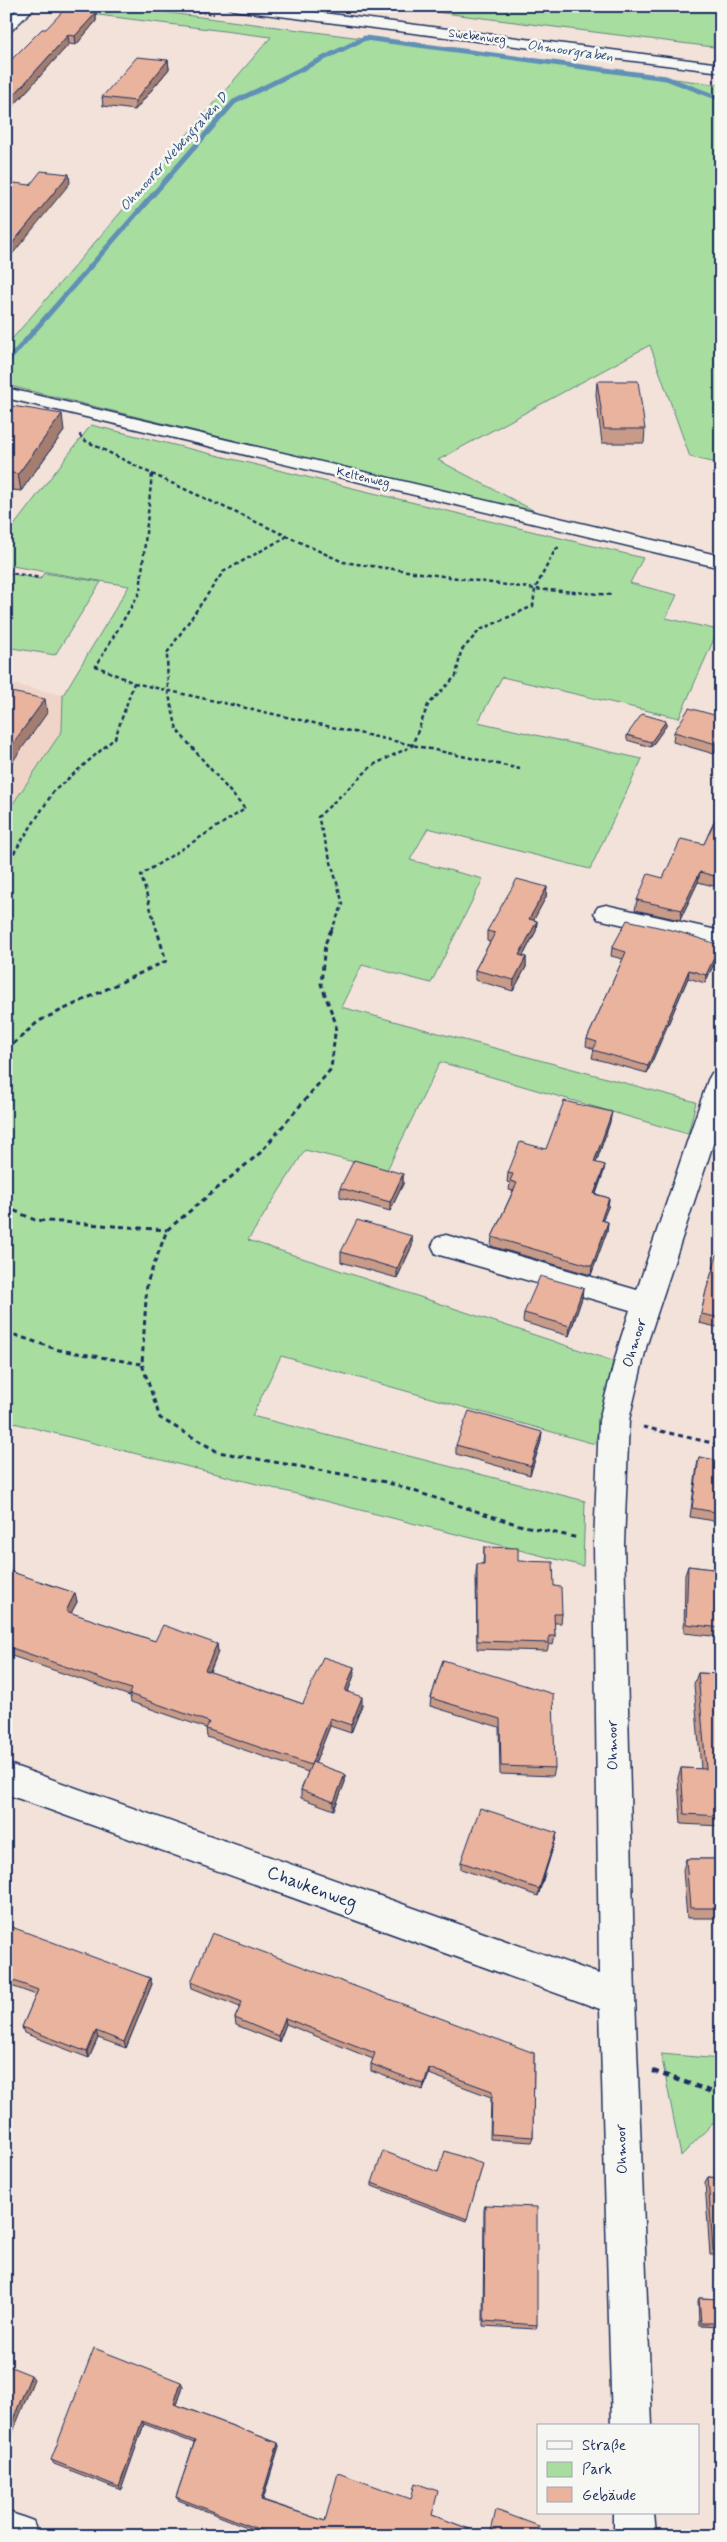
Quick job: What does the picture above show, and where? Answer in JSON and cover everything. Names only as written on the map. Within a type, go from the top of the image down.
[{"type":"street","points":[[6,28],[29,6]]},
{"type":"street","name":"Swebenweg","points":[[234,6],[721,68]]},
{"type":"street","name":"Swebenweg","points":[[305,6],[721,59]]},
{"type":"street","name":"Keltenweg","points":[[6,393],[721,562]]},
{"type":"street","points":[[606,913],[721,939]]},
{"type":"street","name":"Ohmoor","points":[[632,2424],[617,1998],[609,1544],[614,1420],[633,1344],[721,1080]]},
{"type":"street","points":[[446,1246],[647,1304]]},
{"type":"street","name":"Chaukenweg","points":[[6,1778],[617,1998]]},
{"type":"street","points":[[634,2514],[635,2536]]},
{"type":"street","points":[[6,2531],[18,2536]]},
{"type":"path","points":[[67,407],[82,439],[152,474],[342,562],[535,589],[613,595]]},
{"type":"path","points":[[152,474],[140,592],[96,666],[134,683],[520,770]]},
{"type":"path","points":[[589,532],[554,550],[535,589],[533,606],[480,630],[461,651],[456,676],[428,705],[412,746],[373,764],[318,817],[343,904],[325,944],[321,984],[336,1024],[331,1069],[260,1153],[167,1230],[147,1283],[142,1364],[160,1418],[218,1452],[386,1482],[519,1526],[609,1544]]},
{"type":"path","points":[[6,1050],[39,1021],[166,961],[141,875],[245,808],[177,730],[168,691],[167,653],[223,572],[286,537]]},
{"type":"path","points":[[6,572],[41,578]]},
{"type":"path","points":[[6,865],[54,791],[115,738],[134,683]]},
{"type":"path","points":[[6,1207],[35,1220],[167,1230]]},
{"type":"path","points":[[6,1332],[59,1350],[142,1364]]},
{"type":"path","points":[[614,1420],[721,1445]]},
{"type":"path","points":[[619,2058],[721,2095]]},
{"type":"shaded area","points":[[6,683],[63,695],[62,731],[6,814]]},
{"type":"green space","points":[[62,6],[116,6],[721,85],[721,464],[690,457],[650,345],[438,460],[544,516],[6,385],[6,346],[271,37],[51,9]]},
{"type":"green space","points":[[388,6],[721,6],[721,48]]},
{"type":"green space","points":[[91,425],[643,558],[630,583],[677,595],[666,618],[718,630],[679,718],[502,677],[478,722],[642,759],[590,869],[428,828],[410,860],[483,879],[431,983],[362,965],[341,1007],[696,1102],[688,1134],[440,1062],[387,1170],[305,1150],[248,1240],[613,1361],[595,1444],[281,1356],[252,1416],[585,1501],[583,1566],[6,1421],[6,814],[62,731],[63,695],[129,586],[6,565],[6,536]]},
{"type":"green space","points":[[6,573],[40,579],[44,573],[101,582],[55,655],[6,647]]},
{"type":"green space","points":[[661,2054],[721,2059],[721,2126],[712,2124],[681,2156]]},
{"type":"building","points":[[64,10],[96,13],[75,36],[68,35],[6,104],[6,65]]},
{"type":"building","points":[[137,57],[168,60],[135,101],[102,97]]},
{"type":"building","points":[[41,171],[69,174],[6,251],[6,182],[30,185]]},
{"type":"building","points":[[597,381],[638,381],[645,429],[604,429]]},
{"type":"building","points":[[6,405],[62,414],[18,474],[6,472]]},
{"type":"building","points":[[6,691],[45,699],[6,753]]},
{"type":"building","points":[[689,708],[721,717],[721,735],[716,744],[674,732]]},
{"type":"building","points":[[642,714],[666,721],[651,742],[627,735]]},
{"type":"building","points":[[721,807],[721,878],[700,872],[682,910],[637,900],[648,874],[663,878],[681,839],[704,844]]},
{"type":"building","points":[[517,879],[547,887],[529,919],[537,921],[519,955],[526,957],[514,980],[475,970],[495,933],[487,931]]},
{"type":"building","points":[[627,920],[676,931],[720,945],[706,975],[689,970],[648,1066],[593,1050],[597,1042],[587,1039],[626,952],[612,948]]},
{"type":"building","points":[[564,1101],[612,1112],[594,1162],[605,1165],[594,1194],[609,1198],[601,1220],[608,1222],[592,1266],[492,1237],[517,1183],[510,1181],[513,1174],[508,1173],[520,1142],[546,1149]]},
{"type":"building","points":[[354,1160],[403,1174],[390,1202],[340,1188]]},
{"type":"building","points":[[357,1220],[412,1236],[397,1269],[341,1252]]},
{"type":"building","points":[[721,1243],[721,1318],[701,1314]]},
{"type":"building","points":[[540,1276],[583,1288],[570,1326],[524,1313]]},
{"type":"building","points":[[469,1411],[542,1432],[531,1466],[456,1445]]},
{"type":"building","points":[[699,1457],[721,1461],[721,1513],[692,1508]]},
{"type":"building","points":[[484,1547],[518,1548],[518,1561],[553,1562],[554,1586],[561,1587],[562,1614],[554,1614],[555,1636],[549,1636],[549,1643],[477,1641],[477,1564],[484,1564]]},
{"type":"building","points":[[688,1566],[721,1570],[721,1628],[686,1624]]},
{"type":"building","points":[[6,1570],[75,1593],[66,1611],[155,1641],[163,1625],[217,1644],[205,1670],[303,1704],[323,1657],[354,1667],[345,1691],[362,1697],[351,1725],[330,1718],[311,1765],[206,1729],[209,1722],[129,1694],[131,1689],[6,1646]]},
{"type":"building","points":[[443,1660],[553,1694],[555,1768],[501,1766],[500,1719],[431,1698]]},
{"type":"building","points":[[698,1673],[721,1674],[721,1816],[684,1814],[681,1768],[706,1769]]},
{"type":"building","points":[[312,1762],[345,1774],[334,1802],[301,1790]]},
{"type":"building","points":[[480,1808],[557,1833],[539,1889],[461,1862]]},
{"type":"building","points":[[686,1859],[721,1859],[721,1908],[690,1908]]},
{"type":"building","points":[[9,1926],[150,1978],[124,2042],[96,2031],[87,2052],[22,2027],[38,1990],[6,1978],[6,1931]]},
{"type":"building","points":[[212,1933],[534,2053],[533,2137],[491,2134],[492,2091],[429,2068],[424,2084],[371,2064],[375,2053],[285,2018],[278,2036],[235,2018],[242,2002],[191,1982]]},
{"type":"building","points":[[383,2151],[438,2172],[445,2151],[483,2164],[467,2219],[372,2183]]},
{"type":"building","points":[[708,2177],[721,2178],[721,2250],[713,2250]]},
{"type":"building","points":[[485,2205],[537,2207],[537,2325],[484,2321]]},
{"type":"building","points":[[699,2298],[721,2299],[721,2323],[701,2323]]},
{"type":"building","points":[[94,2348],[181,2382],[174,2404],[278,2443],[261,2500],[325,2521],[338,2473],[411,2499],[415,2483],[438,2491],[432,2515],[488,2536],[276,2536],[176,2497],[195,2441],[142,2421],[119,2487],[51,2460]]},
{"type":"building","points":[[6,2365],[31,2375],[6,2437]]},
{"type":"building","points":[[496,2510],[539,2526],[537,2536],[490,2536]]},
{"type":"waterway","name":"Ohmoorgraben","points":[[434,10],[436,6]]},
{"type":"waterway","name":"Ohmoorer Nebengraben D","points":[[6,363],[234,102],[365,38],[666,78],[721,99]]}]
